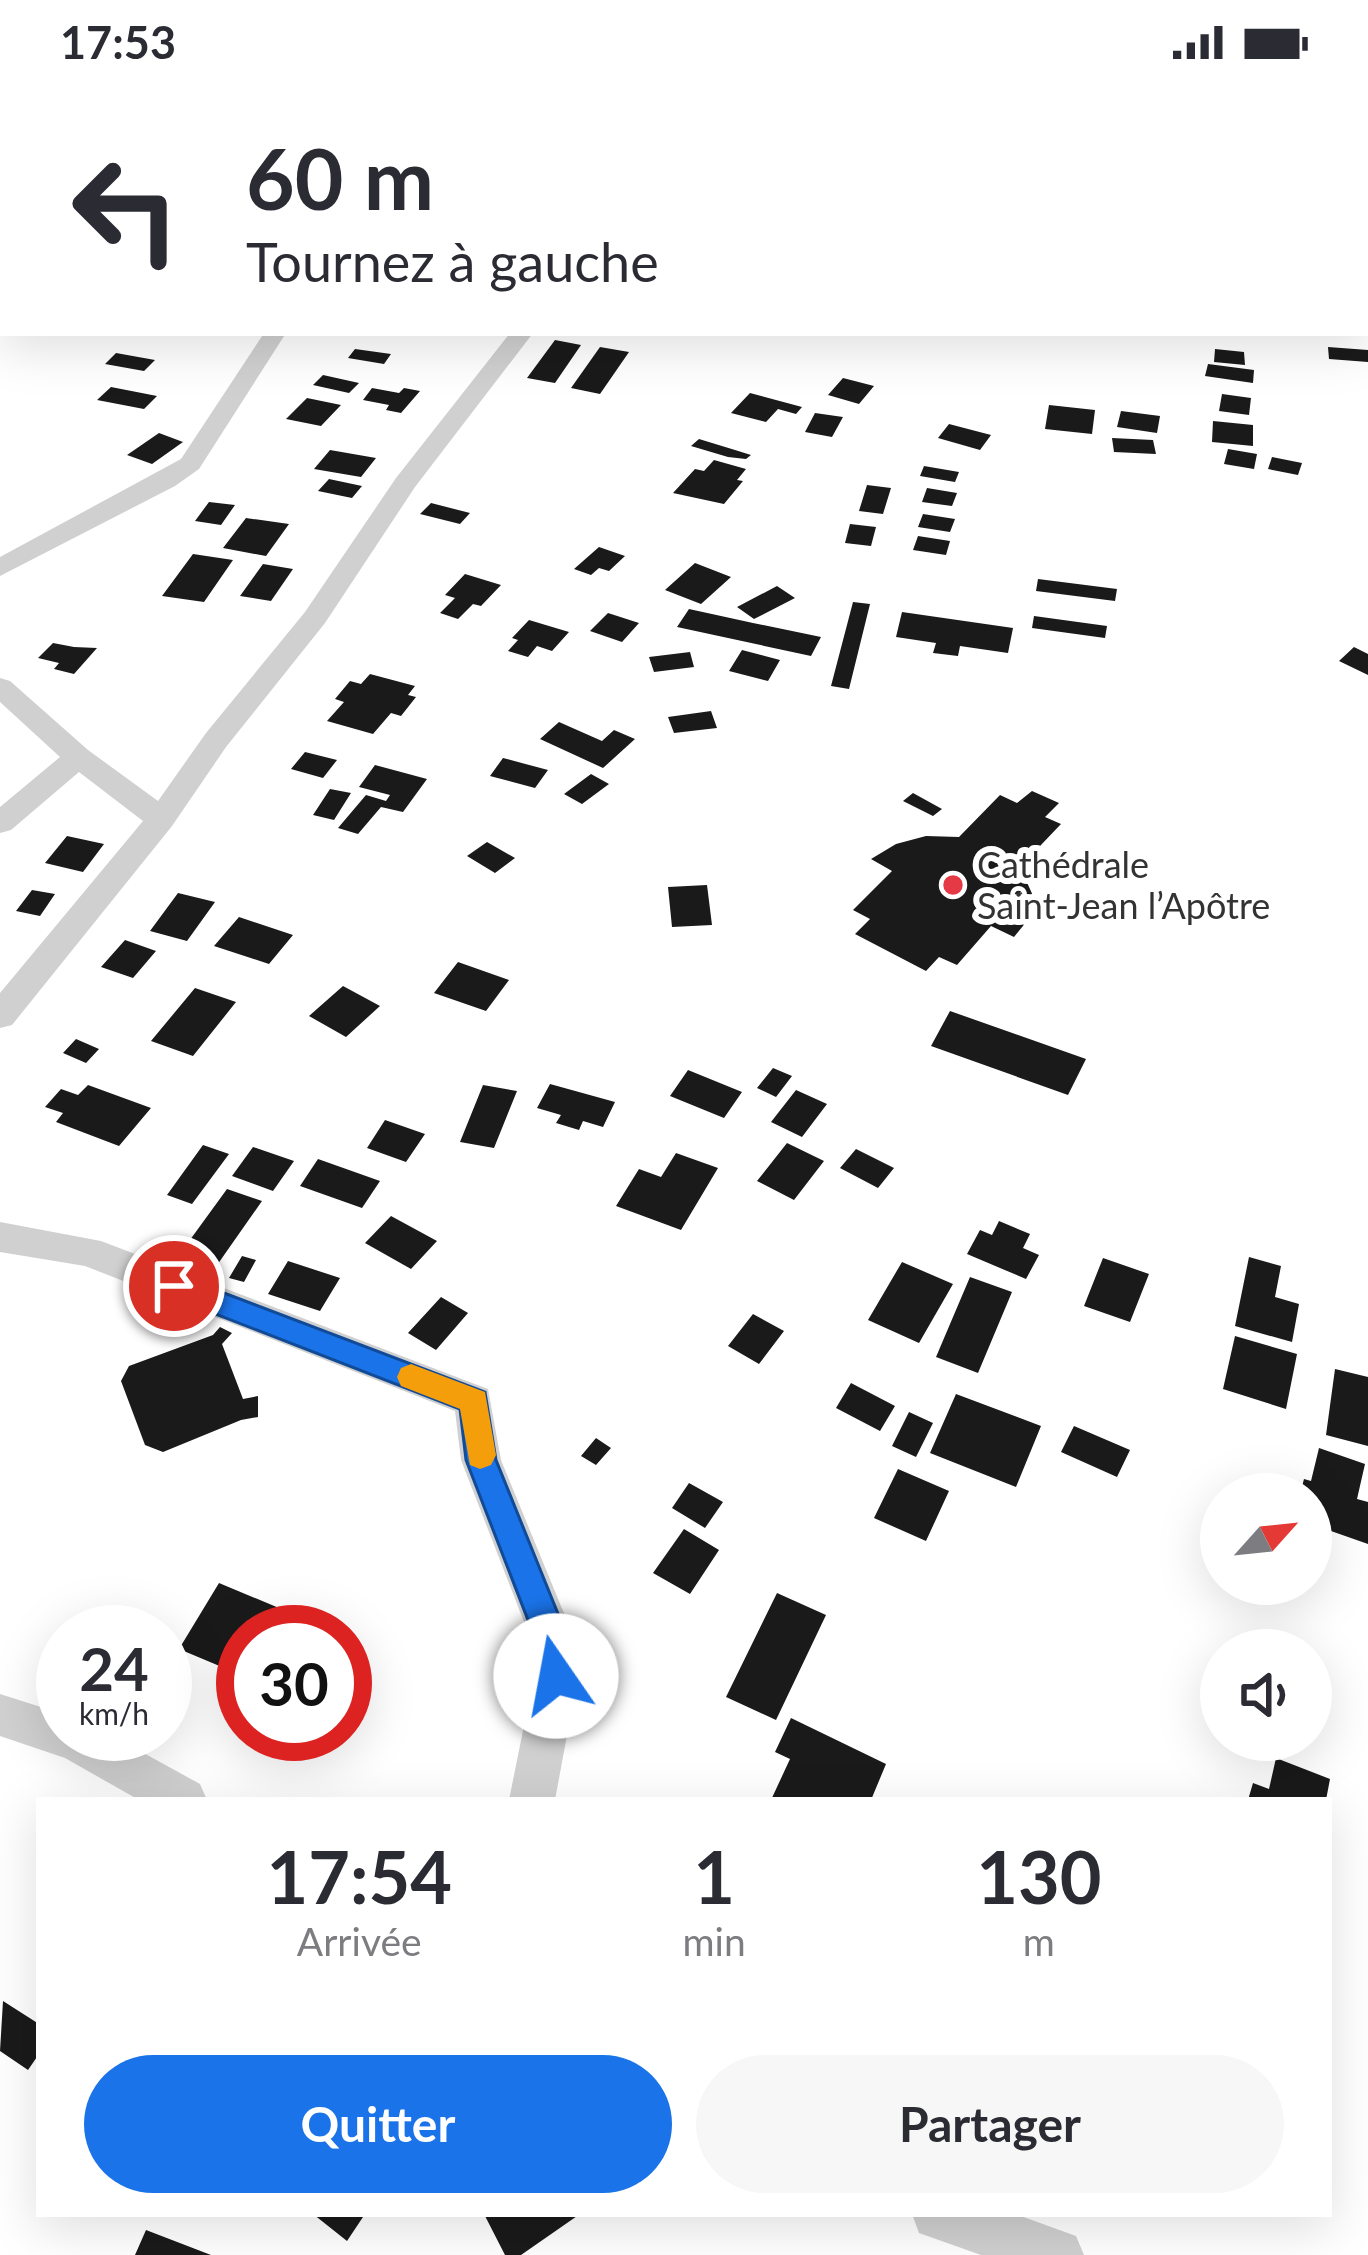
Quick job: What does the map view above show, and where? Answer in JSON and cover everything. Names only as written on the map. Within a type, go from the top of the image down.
[{"type":"street","points":[[0,568],[166,482],[190,464],[273,336]]},
{"type":"street","points":[[0,1016],[161,819],[216,740],[315,617],[405,483],[520,336]]},
{"type":"street","points":[[0,687],[78,757],[161,819]]},
{"type":"street","points":[[0,824],[78,757]]},
{"type":"street","points":[[0,1237],[88,1252],[474,1401],[481,1460],[555,1646],[556,1676],[533,1797]]},
{"type":"street","points":[[0,1714],[76,1740],[179,1797]]},
{"type":"street","points":[[947,2217],[1057,2255]]},
{"type":"building","points":[[555,340],[581,345],[555,383],[527,378]]},
{"type":"building","points":[[600,347],[629,352],[600,394],[571,388]]},
{"type":"building","points":[[1328,347],[1368,350],[1368,362],[1329,359]]},
{"type":"building","points":[[355,349],[391,354],[384,364],[348,358]]},
{"type":"building","points":[[1215,349],[1244,352],[1245,365],[1214,362]]},
{"type":"building","points":[[116,353],[155,360],[144,371],[105,364]]},
{"type":"building","points":[[1208,364],[1254,370],[1253,383],[1205,376]]},
{"type":"building","points":[[323,375],[359,383],[349,393],[313,385]]},
{"type":"building","points":[[843,378],[874,386],[859,404],[828,395]]},
{"type":"building","points":[[111,387],[157,396],[144,409],[97,400]]},
{"type":"building","points":[[372,388],[420,391],[401,413],[386,410],[389,405],[363,400]]},
{"type":"building","points":[[750,393],[802,407],[796,414],[778,409],[766,422],[731,413]]},
{"type":"building","points":[[1222,394],[1251,398],[1249,415],[1219,411]]},
{"type":"building","points":[[307,398],[341,405],[321,426],[286,419]]},
{"type":"building","points":[[1049,405],[1095,410],[1092,434],[1045,429]]},
{"type":"building","points":[[1121,411],[1160,416],[1157,433],[1117,427]]},
{"type":"building","points":[[815,413],[843,417],[832,437],[805,432]]},
{"type":"building","points":[[1213,421],[1253,425],[1253,446],[1212,442]]},
{"type":"building","points":[[949,424],[991,435],[980,450],[938,438]]},
{"type":"building","points":[[159,433],[183,442],[152,464],[127,455]]},
{"type":"building","points":[[1112,438],[1153,440],[1156,454],[1114,452]]},
{"type":"building","points":[[699,439],[751,455],[728,457],[691,446]]},
{"type":"building","points":[[1228,449],[1257,454],[1254,469],[1224,464]]},
{"type":"building","points":[[330,450],[376,458],[361,477],[314,469]]},
{"type":"building","points":[[1272,457],[1302,463],[1298,475],[1268,469]]},
{"type":"building","points":[[714,460],[746,469],[737,480],[743,481],[724,504],[673,493],[695,469],[704,471]]},
{"type":"building","points":[[924,466],[959,472],[955,482],[920,476]]},
{"type":"building","points":[[329,479],[362,486],[352,498],[318,491]]},
{"type":"building","points":[[867,485],[891,488],[883,514],[859,511]]},
{"type":"building","points":[[927,488],[957,493],[952,506],[922,502]]},
{"type":"building","points":[[209,502],[235,505],[221,525],[195,521]]},
{"type":"building","points":[[431,503],[470,513],[460,524],[420,514]]},
{"type":"building","points":[[923,514],[955,519],[950,532],[918,527]]},
{"type":"building","points":[[246,518],[289,524],[266,556],[223,548]]},
{"type":"building","points":[[850,524],[876,527],[871,546],[845,543]]},
{"type":"building","points":[[918,536],[950,541],[946,555],[913,550]]},
{"type":"building","points":[[599,547],[625,556],[609,571],[599,568],[591,575],[574,569]]},
{"type":"building","points":[[193,554],[233,560],[204,602],[162,596]]},
{"type":"building","points":[[695,563],[731,577],[701,604],[665,590]]},
{"type":"building","points":[[263,564],[293,569],[271,601],[240,596]]},
{"type":"building","points":[[465,574],[501,585],[481,606],[473,604],[458,619],[440,613],[455,598],[445,595]]},
{"type":"building","points":[[1038,579],[1117,589],[1115,601],[1036,591]]},
{"type":"building","points":[[777,586],[795,598],[754,619],[737,607]]},
{"type":"building","points":[[853,602],[870,604],[849,689],[831,686]]},
{"type":"building","points":[[689,609],[821,637],[811,656],[677,627]]},
{"type":"building","points":[[902,612],[1013,628],[1008,653],[960,646],[958,656],[933,653],[936,643],[896,637]]},
{"type":"building","points":[[608,613],[639,623],[622,642],[590,631]]},
{"type":"building","points":[[1034,616],[1107,626],[1105,638],[1032,628]]},
{"type":"building","points":[[529,620],[569,632],[552,651],[537,646],[528,657],[508,651],[518,640],[512,638]]},
{"type":"building","points":[[53,643],[97,648],[74,674],[54,669],[59,663],[38,658]]},
{"type":"building","points":[[1354,647],[1368,654],[1368,675],[1339,661]]},
{"type":"building","points":[[742,650],[780,660],[768,681],[729,671]]},
{"type":"building","points":[[690,652],[694,667],[654,672],[649,657]]},
{"type":"building","points":[[370,674],[415,686],[408,695],[416,697],[401,716],[391,713],[373,734],[327,721],[344,702],[335,699],[350,681],[361,684]]},
{"type":"building","points":[[711,711],[717,728],[674,733],[668,717]]},
{"type":"building","points":[[559,722],[602,741],[614,730],[635,739],[603,768],[540,739]]},
{"type":"building","points":[[305,752],[337,760],[323,778],[291,769]]},
{"type":"building","points":[[503,758],[548,770],[535,788],[490,776]]},
{"type":"building","points":[[375,765],[427,779],[403,812],[381,807],[358,834],[338,828],[366,795],[386,801],[390,795],[359,787]]},
{"type":"building","points":[[591,774],[609,784],[582,804],[564,794]]},
{"type":"building","points":[[330,789],[351,793],[334,820],[313,815]]},
{"type":"building","name":"Cathédrale Saint-Jean l’Apôtre","points":[[1032,791],[1059,803],[1045,817],[1061,824],[1020,867],[1034,898],[1027,921],[1014,937],[991,926],[957,965],[939,957],[926,971],[855,934],[870,919],[853,910],[892,871],[871,859],[896,844],[926,836],[959,837],[1000,795],[1017,803]]},
{"type":"building","points":[[913,793],[942,809],[933,816],[903,801]]},
{"type":"building","points":[[67,836],[104,844],[83,872],[45,863]]},
{"type":"building","points":[[487,842],[515,858],[495,873],[467,856]]},
{"type":"building","points":[[707,885],[712,925],[672,927],[668,887]]},
{"type":"building","points":[[32,890],[55,894],[40,916],[16,911]]},
{"type":"building","points":[[178,893],[215,902],[187,941],[150,931]]},
{"type":"building","points":[[239,917],[293,935],[269,964],[214,946]]},
{"type":"building","points":[[125,940],[156,951],[133,978],[101,967]]},
{"type":"building","points":[[458,962],[509,980],[486,1011],[434,993]]},
{"type":"building","points":[[343,986],[380,1006],[346,1037],[309,1016]]},
{"type":"building","points":[[195,988],[236,1002],[193,1056],[151,1041]]},
{"type":"building","points":[[950,1011],[1086,1059],[1068,1095],[931,1046]]},
{"type":"building","points":[[76,1039],[99,1049],[86,1063],[63,1053]]},
{"type":"building","points":[[773,1068],[792,1076],[776,1097],[757,1088]]},
{"type":"building","points":[[688,1070],[742,1092],[724,1118],[670,1096]]},
{"type":"building","points":[[550,1084],[615,1102],[603,1127],[583,1121],[579,1130],[556,1123],[561,1115],[537,1108]]},
{"type":"building","points":[[88,1085],[151,1108],[119,1146],[56,1122],[63,1113],[45,1107],[61,1089],[78,1095]]},
{"type":"building","points":[[483,1085],[517,1091],[494,1148],[460,1142]]},
{"type":"building","points":[[796,1090],[827,1104],[802,1137],[771,1122]]},
{"type":"building","points":[[385,1120],[425,1134],[406,1162],[367,1148]]},
{"type":"building","points":[[787,1143],[824,1161],[794,1200],[757,1181]]},
{"type":"building","points":[[203,1145],[229,1154],[192,1204],[167,1195]]},
{"type":"building","points":[[253,1147],[294,1161],[273,1191],[232,1176]]},
{"type":"building","points":[[856,1149],[894,1168],[878,1188],[840,1168]]},
{"type":"building","points":[[676,1153],[718,1168],[681,1230],[616,1206],[639,1169],[661,1177]]},
{"type":"building","points":[[318,1159],[380,1181],[362,1208],[300,1186]]},
{"type":"building","points":[[227,1189],[262,1201],[215,1268],[179,1255]]},
{"type":"building","points":[[391,1216],[437,1241],[411,1269],[365,1243]]},
{"type":"building","points":[[999,1221],[1030,1234],[1023,1248],[1039,1255],[1026,1279],[967,1254],[980,1230],[992,1235]]},
{"type":"building","points":[[242,1256],[256,1260],[244,1282],[229,1278]]},
{"type":"building","points":[[1249,1257],[1281,1266],[1275,1297],[1299,1304],[1292,1342],[1235,1326]]},
{"type":"building","points":[[1103,1258],[1149,1274],[1130,1322],[1084,1306]]},
{"type":"building","points":[[288,1261],[340,1278],[320,1311],[268,1294]]},
{"type":"building","points":[[902,1262],[953,1284],[919,1343],[868,1320]]},
{"type":"building","points":[[970,1277],[1012,1292],[978,1373],[936,1357]]},
{"type":"building","points":[[441,1297],[468,1313],[436,1350],[408,1333]]},
{"type":"building","points":[[753,1314],[784,1331],[759,1364],[728,1346]]},
{"type":"building","points":[[220,1327],[232,1333],[222,1344],[243,1399],[258,1396],[258,1417],[163,1452],[145,1445],[121,1381],[129,1366],[213,1335]]},
{"type":"building","points":[[1235,1336],[1297,1354],[1286,1409],[1223,1389]]},
{"type":"building","points":[[1335,1369],[1368,1377],[1368,1446],[1326,1435]]},
{"type":"building","points":[[851,1383],[895,1406],[880,1431],[836,1408]]},
{"type":"building","points":[[956,1394],[1041,1426],[1016,1487],[930,1453]]},
{"type":"building","points":[[909,1412],[933,1423],[916,1457],[892,1446]]},
{"type":"building","points":[[1074,1426],[1130,1450],[1117,1477],[1061,1452]]},
{"type":"building","points":[[596,1438],[611,1448],[596,1465],[581,1456]]},
{"type":"building","points":[[1319,1448],[1365,1464],[1357,1499],[1368,1502],[1368,1544],[1332,1531],[1332,1473],[1313,1473]]},
{"type":"building","points":[[898,1469],[949,1491],[926,1541],[874,1518]]},
{"type":"building","points":[[689,1483],[723,1502],[705,1528],[672,1508]]},
{"type":"building","points":[[684,1529],[719,1550],[690,1594],[653,1573]]},
{"type":"building","points":[[219,1583],[272,1605],[216,1605],[216,1665],[192,1654],[192,1628]]},
{"type":"building","points":[[777,1593],[826,1615],[776,1720],[726,1697]]},
{"type":"building","points":[[791,1718],[886,1764],[872,1797],[772,1797],[790,1759],[775,1752]]},
{"type":"building","points":[[1275,1761],[1330,1779],[1327,1797],[1249,1797],[1253,1783],[1269,1789]]},
{"type":"building","points":[[3,2001],[36,2022],[36,2058],[28,2070],[0,2051]]},
{"type":"building","points":[[317,2217],[363,2217],[347,2241]]},
{"type":"building","points":[[486,2217],[576,2217],[521,2255],[505,2255]]},
{"type":"building","points":[[146,2230],[211,2255],[135,2255]]},
{"type":"slow traffic","points":[[411,1377],[474,1401],[480,1455]]},
{"type":"place","name":"Cathédrale Saint-Jean l’Apôtre","points":[[953,885]]},
{"type":"route","points":[[174,1286],[474,1401],[481,1460],[555,1646],[556,1676]]}]
